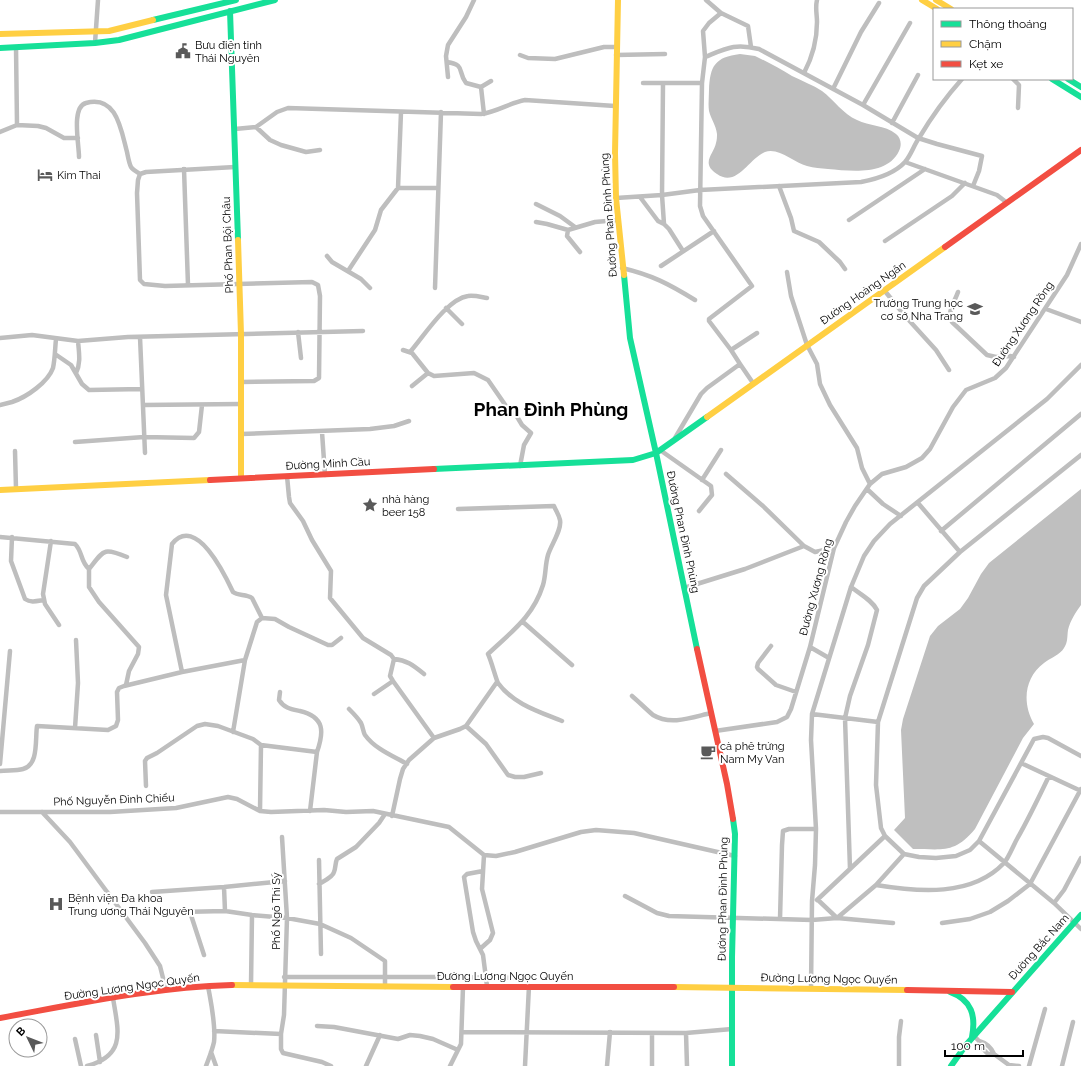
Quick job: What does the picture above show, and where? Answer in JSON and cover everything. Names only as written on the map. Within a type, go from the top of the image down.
[{"type":"main road","points":[[0,34],[109,31],[236,0]]},
{"type":"main road","points":[[0,48],[95,43],[119,40],[275,0]]},
{"type":"main road","name":"Đường Phan Đình Phùng","points":[[618,0],[616,47],[616,198],[630,338],[658,451],[684,588],[727,784],[735,834],[732,1066]]},
{"type":"main road","points":[[922,0],[935,8]]},
{"type":"main road","points":[[941,1],[950,8]]},
{"type":"main road","name":"Phố Phan Bội Châu","points":[[230,11],[240,285],[241,478]]},
{"type":"main road","points":[[1054,80],[1081,97]]},
{"type":"main road","points":[[1070,80],[1081,87]]},
{"type":"main road","name":"Đường Hoàng Ngân","points":[[658,451],[1081,150]]},
{"type":"main road","name":"Đường Minh Cầu","points":[[0,490],[633,460],[658,451]]},
{"type":"main road","name":"Đường Bắc Nam","points":[[966,1045],[977,1038],[1012,992],[1081,915]]},
{"type":"main road","name":"Đường Lương Ngọc Quyến","points":[[0,1018],[113,998],[166,990],[208,986],[251,985],[385,988],[487,986],[732,987],[1012,992]]},
{"type":"main road","points":[[945,990],[955,993],[963,998],[970,1006],[974,1015],[972,1036],[951,1066]]},
{"type":"street","points":[[95,43],[98,0]]},
{"type":"street","points":[[448,77],[446,53],[448,45],[466,17],[474,0]]},
{"type":"street","points":[[706,0],[721,13],[748,26],[751,47]]},
{"type":"street","points":[[804,73],[811,59],[816,41],[817,0]]},
{"type":"street","points":[[833,89],[861,32],[879,3]]},
{"type":"street","points":[[721,13],[709,23],[703,31],[705,57],[702,83],[701,212],[752,286],[709,319],[709,322],[731,350],[753,383]]},
{"type":"street","points":[[863,105],[910,23]]},
{"type":"street","points":[[705,57],[734,46],[745,45],[759,49],[863,105],[918,138],[982,156],[979,171],[973,186]]},
{"type":"street","points":[[16,47],[17,125]]},
{"type":"street","points":[[520,55],[528,58],[555,59],[604,47],[616,47]]},
{"type":"street","points":[[616,55],[665,54]]},
{"type":"street","points":[[447,62],[456,63],[459,65],[466,83],[481,87],[491,81]]},
{"type":"street","points":[[892,123],[918,76]]},
{"type":"street","points":[[616,198],[662,195],[700,190],[862,182],[877,179],[892,172],[905,162],[918,138],[944,100],[961,80]]},
{"type":"street","points":[[1014,80],[1019,85],[1018,108]]},
{"type":"street","points":[[643,83],[702,83]]},
{"type":"street","points":[[663,83],[662,195],[664,224]]},
{"type":"street","points":[[481,87],[484,114]]},
{"type":"street","points":[[235,129],[256,127],[277,112],[288,108],[484,114],[524,100],[616,106]]},
{"type":"street","points":[[79,157],[78,109],[82,104],[88,102],[106,104],[114,112],[122,134],[130,166],[140,174]]},
{"type":"street","points":[[348,271],[375,230],[381,210],[398,188],[401,112]]},
{"type":"street","points":[[435,288],[441,112]]},
{"type":"street","points":[[0,132],[17,125],[46,128],[64,138],[78,138]]},
{"type":"street","points":[[256,127],[270,140],[281,145],[306,152],[320,150]]},
{"type":"street","points":[[905,162],[997,195],[1006,202]]},
{"type":"street","points":[[140,174],[146,172],[184,169],[235,168]]},
{"type":"street","points":[[184,169],[188,286]]},
{"type":"street","points":[[848,220],[925,169]]},
{"type":"street","points":[[140,174],[137,193],[140,280],[144,284],[149,286],[188,286],[312,282],[319,288],[320,376],[316,381],[241,382]]},
{"type":"street","points":[[885,241],[952,196],[965,183]]},
{"type":"street","points":[[779,186],[791,218],[794,231],[819,242],[840,262],[845,269]]},
{"type":"street","points":[[398,188],[438,188]]},
{"type":"street","points":[[640,196],[658,221],[669,229],[683,251]]},
{"type":"street","points":[[536,204],[560,216],[576,227]]},
{"type":"street","points":[[536,222],[571,230],[576,227],[595,222],[618,220]]},
{"type":"street","points":[[568,230],[567,236],[580,252]]},
{"type":"street","points":[[661,266],[714,231]]},
{"type":"street","name":"Đường Xương Rồng","points":[[715,732],[777,722],[787,717],[791,709],[810,647],[834,548],[846,522],[870,484],[882,474],[906,467],[922,458],[930,449],[960,396],[972,387],[996,378],[1001,373],[1014,357],[1067,276],[1081,244]]},
{"type":"street","points":[[327,256],[332,262],[361,279],[370,288]]},
{"type":"street","points":[[622,268],[643,273],[660,280],[695,300]]},
{"type":"street","points":[[786,272],[791,296],[807,345],[815,358],[818,378],[826,398],[857,448],[862,468],[870,484]]},
{"type":"street","points":[[884,290],[936,350],[949,370]]},
{"type":"street","points":[[958,292],[949,317],[952,322],[987,355],[996,357],[1014,357]]},
{"type":"street","points":[[410,352],[446,308],[458,300],[468,296],[487,298]]},
{"type":"street","points":[[446,308],[462,324]]},
{"type":"street","points":[[1046,309],[1081,322]]},
{"type":"street","points":[[0,338],[32,335],[78,341],[140,337],[362,331]]},
{"type":"street","points":[[298,332],[300,358]]},
{"type":"street","points":[[731,350],[756,334]]},
{"type":"street","points":[[140,337],[145,453]]},
{"type":"street","points":[[0,405],[13,402],[37,388],[52,368],[56,339]]},
{"type":"street","points":[[76,373],[79,367],[80,358],[78,341]]},
{"type":"street","points":[[403,350],[410,352],[418,359],[428,373],[438,377],[474,373],[488,380],[506,406],[513,410],[522,425],[531,433],[524,445],[520,466]]},
{"type":"street","points":[[55,354],[70,365],[82,384],[89,390],[142,389]]},
{"type":"street","points":[[675,438],[701,394],[740,364]]},
{"type":"street","points":[[811,989],[812,901],[816,829],[811,740],[812,714],[851,587],[864,556],[868,548],[890,524],[1047,398],[1081,365]]},
{"type":"street","points":[[412,386],[428,373]]},
{"type":"street","points":[[143,405],[241,404]]},
{"type":"street","points":[[75,442],[144,437],[196,437],[199,432],[202,405]]},
{"type":"street","points":[[941,530],[1081,414]]},
{"type":"street","points":[[241,434],[370,429],[394,426],[409,421]]},
{"type":"street","points":[[322,432],[325,474]]},
{"type":"street","points":[[702,480],[721,450]]},
{"type":"street","points":[[15,451],[16,489]]},
{"type":"street","points":[[658,451],[711,486],[712,495],[699,511]]},
{"type":"street","points":[[1081,456],[960,552],[924,586],[917,598],[878,722],[876,785],[881,828],[884,836],[904,854],[930,858],[956,856],[970,850],[979,841],[1034,739],[1039,737],[1048,738],[1081,756]]},
{"type":"street","points":[[726,474],[763,506],[804,546],[815,552],[834,548]]},
{"type":"street","points":[[288,476],[288,497],[290,503],[303,521],[312,540],[331,571],[330,598],[363,638],[391,655],[394,659],[402,659],[410,663],[424,674]]},
{"type":"street","points":[[867,489],[901,516]]},
{"type":"street","points":[[918,502],[960,552]]},
{"type":"street","points":[[458,509],[554,506],[560,522],[560,529],[554,539],[548,555],[545,567],[544,584],[537,601],[523,622],[488,654],[497,682],[512,698],[531,709],[562,721]]},
{"type":"street","points":[[182,672],[166,595],[172,544],[176,540],[186,536],[193,537],[200,541],[209,550],[233,592],[235,594],[250,596],[262,618]]},
{"type":"street","points":[[0,537],[75,544],[80,550],[83,564],[89,569]]},
{"type":"street","points":[[12,537],[11,560],[25,598],[29,602],[44,600]]},
{"type":"street","points":[[51,541],[43,594],[49,611],[59,625]]},
{"type":"street","points":[[684,588],[745,569],[804,546]]},
{"type":"street","points":[[126,685],[129,671],[138,654],[139,647],[135,640],[114,621],[89,587],[89,569],[102,552],[114,552],[127,557]]},
{"type":"street","points":[[850,869],[845,718],[850,696],[868,645],[877,610],[865,597],[851,587]]},
{"type":"street","points":[[233,732],[245,660],[257,622],[262,618],[275,619],[328,645],[332,645],[341,638]]},
{"type":"street","points":[[523,622],[572,665]]},
{"type":"street","points":[[75,728],[78,683],[76,640]]},
{"type":"street","points":[[771,646],[758,663],[758,669],[776,685],[796,692]]},
{"type":"street","points":[[810,647],[829,658]]},
{"type":"street","points":[[0,764],[10,651]]},
{"type":"street","points":[[394,659],[390,676],[434,738]]},
{"type":"street","points":[[0,771],[23,769],[29,766],[34,760],[37,726],[108,730],[116,726],[118,720],[117,692],[119,688],[182,672],[245,660]]},
{"type":"street","points":[[374,694],[393,681]]},
{"type":"street","points":[[392,816],[400,779],[407,764],[434,738],[466,726],[497,682]]},
{"type":"street","points":[[280,692],[279,700],[281,704],[288,708],[309,713],[321,724],[322,727],[317,752],[310,811]]},
{"type":"street","points":[[632,696],[653,715],[669,721],[711,713]]},
{"type":"street","points":[[349,709],[358,718],[365,734],[376,746],[407,764]]},
{"type":"street","points":[[812,714],[878,722]]},
{"type":"street","points":[[146,786],[145,761],[147,758],[197,726],[205,724],[253,739],[261,745],[317,752]]},
{"type":"street","points":[[466,726],[486,744],[508,775],[524,777],[541,773]]},
{"type":"street","points":[[260,811],[261,745]]},
{"type":"street","points":[[942,923],[970,919],[990,912],[1008,901],[1030,884],[1081,791],[1021,763]]},
{"type":"street","points":[[876,885],[895,888],[949,889],[971,884],[992,873],[1005,862],[1035,806],[1049,776]]},
{"type":"street","name":"Phố Nguyễn Đình Chiểu","points":[[0,812],[110,812],[176,808],[228,797],[237,799],[260,811],[373,811],[449,827],[484,855]]},
{"type":"street","points":[[42,812],[70,842],[145,942],[160,966],[166,990]]},
{"type":"street","points":[[319,884],[333,875],[335,862],[337,859],[356,847],[386,814]]},
{"type":"street","points":[[780,919],[783,831],[789,828],[816,829]]},
{"type":"street","points":[[480,949],[490,940],[493,933],[482,890],[484,855],[496,856],[515,852],[580,832],[596,830],[634,833],[735,856]]},
{"type":"street","points":[[812,901],[818,900],[884,836]]},
{"type":"street","name":"Phố Ngô Thì Sỹ","points":[[282,837],[287,918],[284,1015],[281,1034],[281,1049],[283,1053],[322,1062],[331,1066]]},
{"type":"street","points":[[979,841],[1054,903],[1081,929]]},
{"type":"street","points":[[837,918],[876,885],[904,854]]},
{"type":"street","points":[[1054,903],[1064,890],[1081,858]]},
{"type":"street","points":[[319,860],[321,954]]},
{"type":"street","points":[[482,871],[467,874],[464,877],[473,932],[483,955],[487,986]]},
{"type":"street","points":[[152,892],[285,881]]},
{"type":"street","points":[[224,887],[225,911]]},
{"type":"street","points":[[625,896],[657,913],[669,916],[812,920],[837,918],[892,923]]},
{"type":"street","points":[[818,900],[837,918]]},
{"type":"street","points":[[181,912],[225,911],[287,918],[320,924],[352,938],[383,960],[385,962],[385,988]]},
{"type":"street","points":[[190,912],[204,955]]},
{"type":"street","points":[[251,985],[252,915]]},
{"type":"street","points":[[284,977],[526,978]]},
{"type":"street","points":[[206,1066],[212,1052],[214,1041],[208,986]]},
{"type":"street","points":[[525,1066],[529,986]]},
{"type":"street","points":[[450,1066],[461,1044],[463,987]]},
{"type":"street","points":[[87,1066],[100,1062],[108,1057],[117,1042],[118,1028],[113,998]]},
{"type":"street","points":[[1028,1066],[1046,1009]]},
{"type":"street","points":[[900,1066],[899,1037],[901,1021]]},
{"type":"street","points":[[1062,1066],[1073,1022]]},
{"type":"street","points":[[318,1026],[334,1027],[398,1039],[410,1035],[420,1036],[433,1039],[458,1050]]},
{"type":"street","points":[[462,1032],[526,1031],[686,1033],[732,1029]]},
{"type":"street","points":[[214,1031],[281,1034]]},
{"type":"street","points":[[607,1066],[610,1032]]},
{"type":"street","points":[[652,1033],[652,1066]]},
{"type":"street","points":[[686,1033],[687,1066]]},
{"type":"street","points":[[96,1035],[100,1062]]},
{"type":"street","points":[[366,1066],[380,1035]]},
{"type":"street","points":[[977,1038],[984,1042],[994,1054],[1009,1065],[1019,1066]]},
{"type":"street","points":[[75,1039],[81,1066]]},
{"type":"street","points":[[212,1052],[216,1066]]},
{"type":"shaded area","points":[[740,54],[755,56],[819,89],[843,111],[857,120],[892,131],[900,140],[899,151],[886,165],[868,170],[857,171],[810,167],[781,153],[770,151],[759,155],[737,175],[724,177],[717,174],[709,166],[709,158],[717,141],[716,128],[709,108],[711,75],[719,60],[732,55]]},
{"type":"shaded area","points":[[1081,489],[1081,605],[1070,623],[1067,642],[1064,648],[1060,653],[1046,661],[1037,669],[1029,683],[1027,691],[1028,708],[1034,724],[1023,738],[975,829],[968,837],[961,843],[947,848],[913,849],[894,830],[905,818],[901,730],[903,719],[930,636],[938,626],[960,609],[989,563]]},
{"type":"traffic: fast","points":[[153,20],[236,0]]},
{"type":"traffic: fast","points":[[0,48],[95,43],[119,40],[275,0]]},
{"type":"traffic: fast","points":[[230,11],[238,240]]},
{"type":"traffic: fast","points":[[1054,80],[1081,97]]},
{"type":"traffic: fast","points":[[1070,80],[1081,87]]},
{"type":"traffic: fast","points":[[624,275],[630,338],[697,649]]},
{"type":"traffic: fast","points":[[434,469],[633,460],[656,453],[707,417]]},
{"type":"traffic: fast","points":[[732,1066],[732,957],[735,834],[733,819]]},
{"type":"traffic: fast","points":[[951,1066],[966,1045],[1081,915]]},
{"type":"traffic: fast","points":[[950,992],[963,999],[971,1010],[973,1016],[972,1037]]},
{"type":"traffic: slow","points":[[618,0],[615,153],[616,198],[624,275]]},
{"type":"traffic: slow","points":[[922,0],[935,8]]},
{"type":"traffic: slow","points":[[936,0],[949,8]]},
{"type":"traffic: slow","points":[[0,34],[109,31],[153,20]]},
{"type":"traffic: slow","points":[[238,240],[241,334],[241,478]]},
{"type":"traffic: slow","points":[[707,417],[945,247]]},
{"type":"traffic: slow","points":[[0,490],[210,480]]},
{"type":"traffic: slow","points":[[232,985],[453,987]]},
{"type":"traffic: slow","points":[[674,987],[907,990]]},
{"type":"traffic: jam","points":[[945,247],[1081,150]]},
{"type":"traffic: jam","points":[[210,480],[434,469]]},
{"type":"traffic: jam","points":[[697,649],[727,784],[733,819]]},
{"type":"traffic: jam","points":[[0,1018],[145,993],[203,986],[232,985]]},
{"type":"traffic: jam","points":[[453,987],[674,987]]},
{"type":"traffic: jam","points":[[907,990],[1012,992]]},
{"type":"place","name":"Bưu điện tỉnh Thái Nguyên","points":[[183,51]]},
{"type":"place","name":"Kim Thai","points":[[45,175]]},
{"type":"place","name":"Trường Trung học cơ sở Nha Trang","points":[[975,309]]},
{"type":"place","name":"nhà hàng beer 158","points":[[370,505]]},
{"type":"place","name":"cà phê trứng Nam My Van","points":[[708,752]]},
{"type":"place","name":"Bệnh viện Đa khoa Trung ương Thái Nguyên","points":[[56,904]]},
{"type":"district","name":"Phan Đình Phùng","points":[[551,409]]}]
